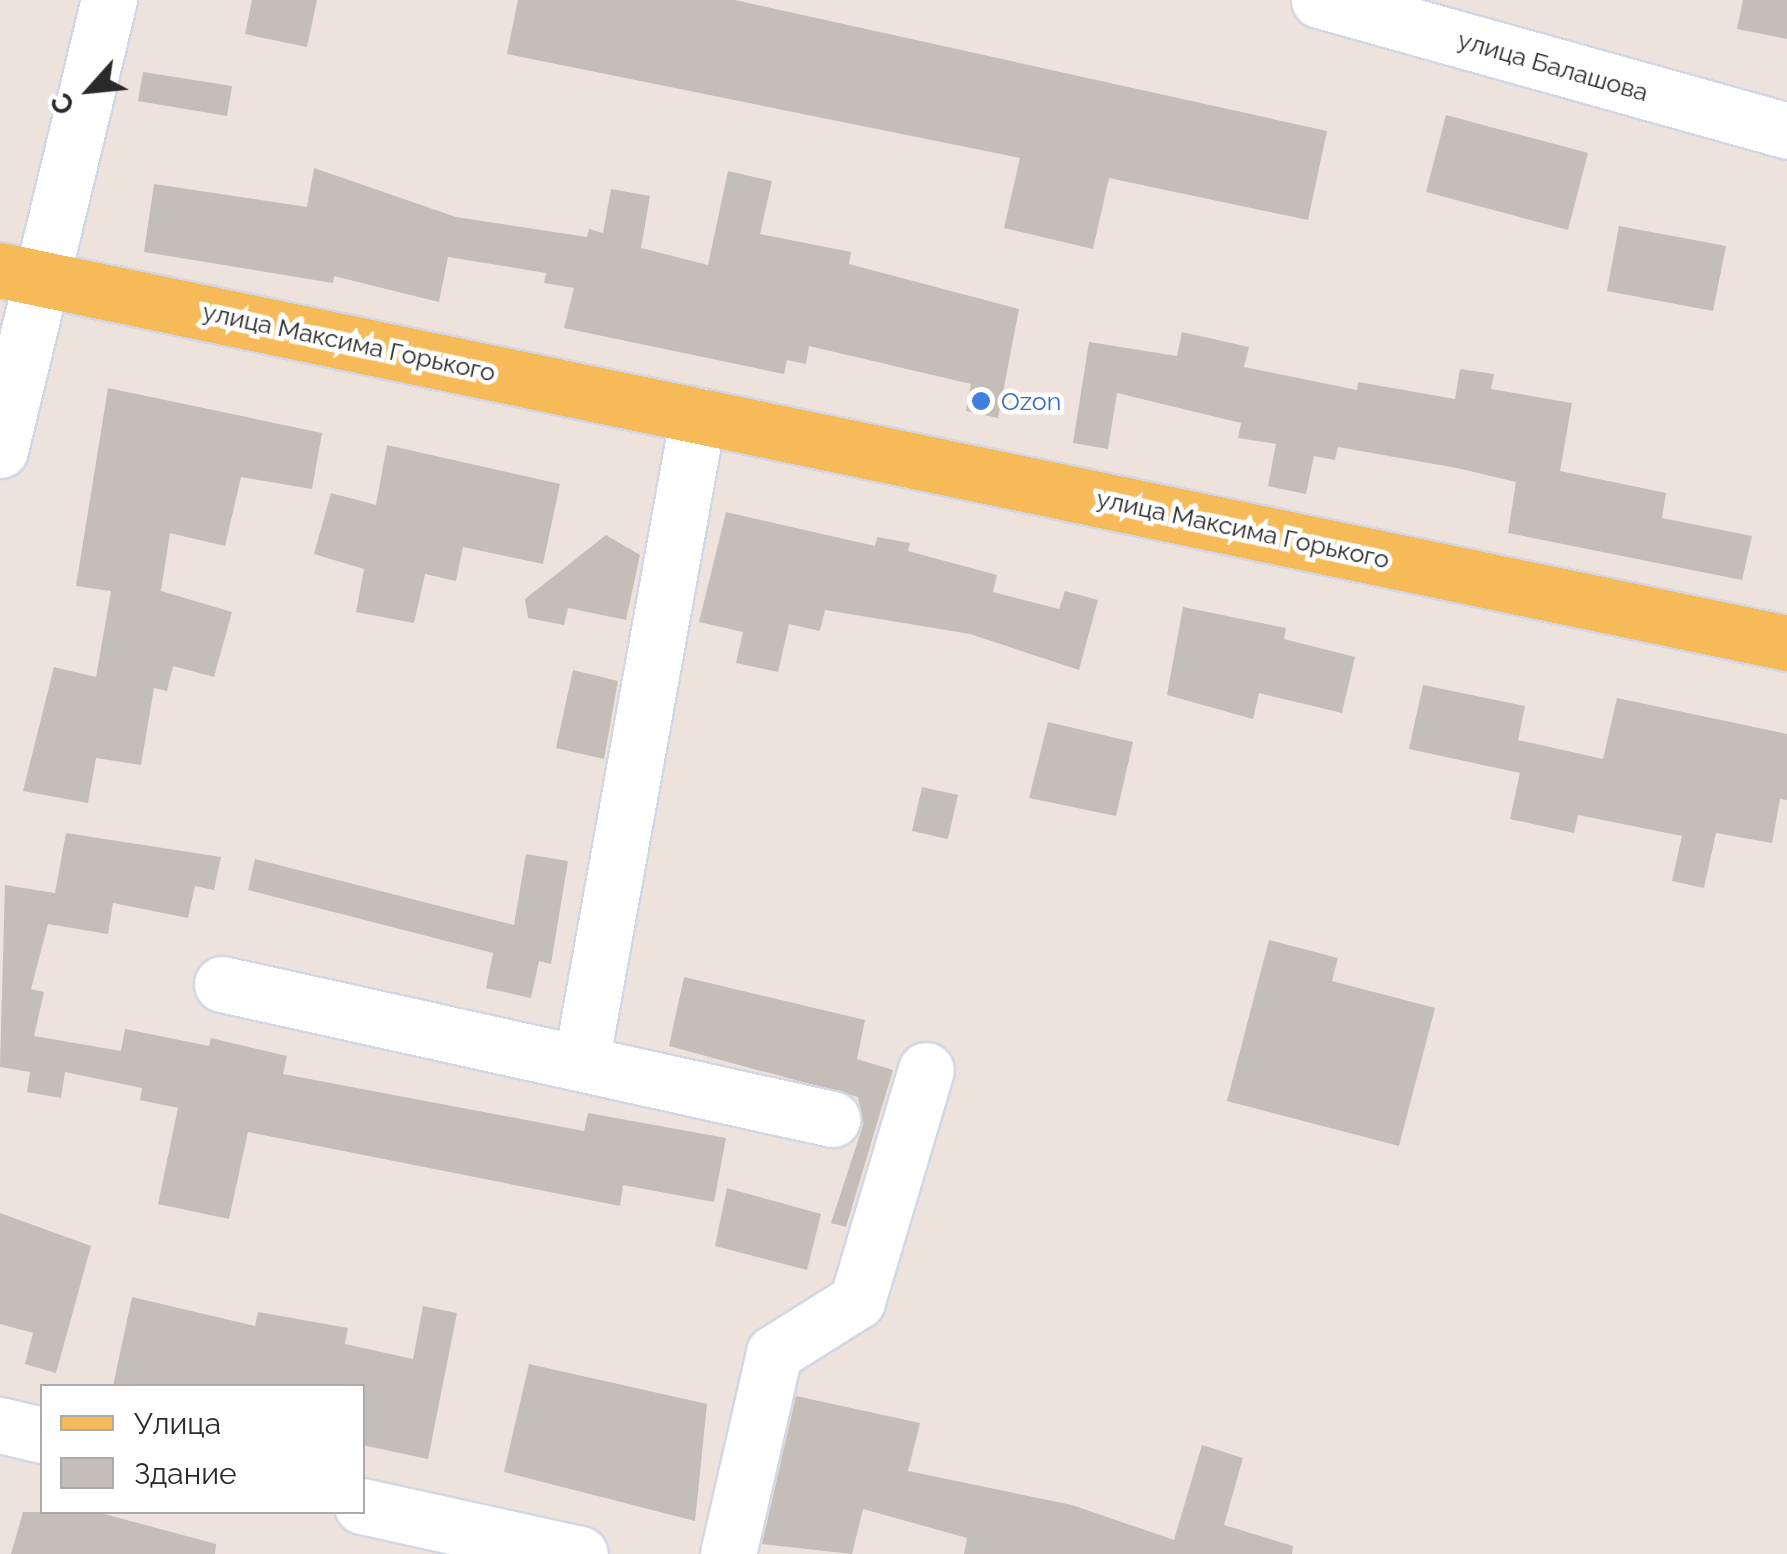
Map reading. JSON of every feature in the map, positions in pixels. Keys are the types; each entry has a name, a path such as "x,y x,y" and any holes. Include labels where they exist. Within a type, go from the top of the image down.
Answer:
{"main road":[{"name":"улица Максима Горького","path":"21,274 1787,643"}],"street":[{"path":"0,450 21,274 109,0"},
{"name":"улица Балашова","path":"1320,0 1787,132"},
{"path":"581,1064 698,415"},
{"path":"222,984 832,1119"},
{"path":"728,1554 774,1353 857,1301 926,1070"},
{"path":"0,1426 40,1435"},
{"path":"365,1507 580,1554"}],"building":[{"path":"252,0 317,0 307,47 245,34"},
{"path":"518,0 735,0 1327,131 1308,220 1109,178 1093,249 1004,228 1020,158 507,54"},
{"path":"1743,0 1787,0 1787,39 1737,29"},
{"path":"143,72 232,86 227,116 138,101"},
{"path":"1446,115 1588,153 1568,230 1426,192"},
{"path":"314,168 456,217 587,237 589,229 603,233 611,189 650,196 641,248 708,265 728,171 772,181 760,234 851,252 849,264 1019,309 998,418 966,411 971,384 809,346 806,364 787,360 784,374 564,328 574,288 544,283 546,273 448,257 439,302 334,276 333,283 144,252 154,184 307,207"},
{"path":"1619,226 1726,246 1713,311 1607,291"},
{"path":"1182,332 1249,347 1244,367 1357,390 1358,382 1455,399 1460,369 1494,374 1491,389 1572,403 1560,471 1666,493 1662,518 1752,536 1742,580 1508,533 1516,482 1457,468 1338,447 1335,460 1314,456 1306,494 1268,486 1276,444 1238,438 1241,423 1117,393 1108,449 1073,443 1089,342 1177,356"},
{"path":"108,388 322,433 312,489 241,477 225,546 170,533 161,591 232,612 214,677 173,666 167,691 154,688 141,765 96,758 88,803 23,791 54,667 96,677 111,591 76,586"},
{"path":"387,445 560,484 543,564 463,547 456,581 425,574 414,623 356,612 364,569 314,554 331,493 376,505"},
{"path":"726,512 875,546 877,537 910,543 908,551 997,575 993,592 1059,609 1065,591 1098,600 1079,670 970,634 825,610 820,631 789,624 778,672 736,663 743,632 699,622"},
{"path":"606,535 640,555 626,620 568,608 564,625 528,618 525,599"},
{"path":"1183,607 1286,628 1284,639 1355,657 1342,713 1259,693 1253,719 1167,695"},
{"path":"573,670 618,681 604,759 556,748"},
{"path":"1423,685 1525,706 1518,740 1603,759 1617,698 1787,734 1787,800 1780,799 1772,843 1716,833 1704,888 1672,881 1682,836 1578,815 1574,833 1510,819 1520,773 1409,749"},
{"path":"1048,722 1133,742 1116,816 1029,798"},
{"path":"922,787 958,795 948,839 912,831"},
{"path":"66,833 221,857 214,890 195,886 188,918 113,903 108,934 48,924 31,989 44,992 34,1036 121,1051 125,1029 209,1046 211,1038 287,1056 283,1074 584,1131 588,1113 726,1138 714,1202 623,1185 620,1206 248,1132 229,1219 158,1204 178,1108 140,1100 142,1088 65,1072 61,1098 27,1092 30,1072 0,1067 5,885 55,893"},
{"path":"526,854 568,861 551,964 539,961 531,998 486,988 493,953 248,890 255,859 514,925"},
{"path":"1269,940 1338,958 1332,981 1435,1008 1399,1146 1227,1101"},
{"path":"684,977 865,1020 857,1059 893,1070 846,1227 831,1223 863,1125 858,1097 669,1046"},
{"path":"727,1188 821,1214 807,1270 715,1246"},
{"path":"0,1213 91,1246 56,1373 25,1364 33,1333 0,1324"},
{"path":"132,1297 255,1326 258,1312 348,1328 345,1344 413,1359 423,1306 457,1313 428,1459 365,1446 365,1384 113,1384"},
{"path":"529,1364 707,1404 695,1521 504,1472"},
{"path":"796,1396 920,1423 908,1471 1072,1505 1174,1540 1202,1445 1243,1458 1224,1525 1293,1546 1292,1554 964,1554 967,1538 863,1509 852,1554 762,1544"},
{"path":"23,1512 104,1514 216,1544 215,1554 11,1554"}],"place":[{"name":"Ozon","path":"981,401"}]}
